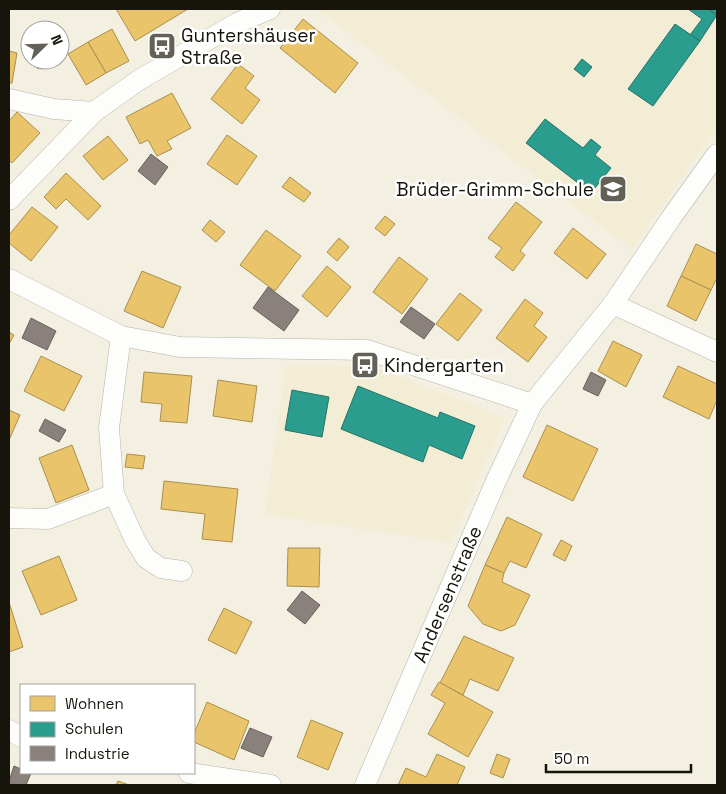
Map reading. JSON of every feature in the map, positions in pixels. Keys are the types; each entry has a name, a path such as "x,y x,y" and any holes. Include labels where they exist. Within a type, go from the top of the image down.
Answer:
{"street":[{"path":"9,200 94,112 139,80 212,37 237,23 270,9"},
{"path":"9,99 54,109 94,112"},
{"name":"Andersenstraße","path":"366,785 496,481 532,404 613,304 717,154"},
{"path":"9,279 121,336 180,347 367,350 532,404"},
{"path":"613,304 717,352"},
{"path":"121,336 109,428 114,494 135,540 146,558 161,568 182,571"},
{"path":"9,518 48,519 114,494"},
{"path":"9,730 20,736"},
{"path":"195,774 272,785"}],"shaded area":[{"name":"Brüder-Grimm-Schule","path":"317,9 717,9 717,127 632,250"},
{"path":"286,364 375,367 505,417 451,543 265,514"}],"building: Wohnen":[{"path":"116,9 188,9 135,41"},
{"path":"303,19 358,63 335,93 280,48"},
{"path":"112,29 129,61 106,73 88,42"},
{"path":"88,42 106,73 86,85 70,57 70,53"},
{"path":"9,51 17,53 12,83 9,83"},
{"path":"238,64 254,76 245,88 260,100 242,124 211,99"},
{"path":"172,93 191,128 167,141 172,149 157,156 148,140 140,144 126,117"},
{"path":"17,112 40,133 12,163 9,160 9,121"},
{"path":"227,135 257,156 237,185 207,164"},
{"path":"108,136 128,160 103,180 83,156"},
{"path":"66,173 101,206 88,220 66,199 56,209 44,197"},
{"path":"290,177 311,193 304,202 282,187"},
{"path":"516,202 542,222 520,251 525,255 513,271 495,257 502,248 488,238"},
{"path":"32,207 58,227 31,261 9,243 9,235"},
{"path":"385,216 395,224 385,236 375,228"},
{"path":"210,220 225,232 216,242 202,230"},
{"path":"573,228 606,254 587,279 554,253"},
{"path":"266,230 301,256 275,291 240,265"},
{"path":"339,238 349,247 337,261 327,252"},
{"path":"696,244 717,254 717,278 711,290 681,276"},
{"path":"399,257 428,279 402,314 373,292"},
{"path":"327,266 351,287 327,317 302,296"},
{"path":"142,271 181,287 163,328 124,311"},
{"path":"681,276 711,290 696,321 667,306"},
{"path":"460,293 482,310 458,341 436,324"},
{"path":"525,299 543,313 534,326 547,337 528,362 496,338"},
{"path":"9,332 14,335 9,344"},
{"path":"613,341 642,355 626,387 598,371"},
{"path":"41,356 82,376 64,411 24,391"},
{"path":"678,366 717,384 717,400 709,419 663,397"},
{"path":"144,372 192,376 187,423 160,421 162,404 141,402"},
{"path":"218,380 257,386 252,422 213,416"},
{"path":"9,410 20,415 9,440"},
{"path":"547,425 598,449 573,501 523,477"},
{"path":"72,445 89,490 56,503 39,458"},
{"path":"127,454 145,456 143,469 125,467"},
{"path":"164,481 238,489 232,542 202,539 205,514 161,509"},
{"path":"507,517 542,534 526,568 510,561 504,573 485,565"},
{"path":"561,540 572,546 565,561 553,555"},
{"path":"288,548 320,548 319,587 287,586"},
{"path":"59,556 77,600 41,615 22,571"},
{"path":"485,565 504,573 502,582 530,595 515,625 501,631 483,624 468,606"},
{"path":"9,602 23,647 9,652"},
{"path":"224,608 252,622 236,654 208,640"},
{"path":"464,636 514,658 498,691 470,679 463,695 440,683"},
{"path":"439,682 493,712 468,757 428,734 445,703 431,695"},
{"path":"207,702 249,721 234,760 195,742 195,732"},
{"path":"311,720 343,733 328,770 297,757"},
{"path":"437,754 465,767 457,785 398,785 406,768 426,777"},
{"path":"497,754 510,759 503,778 490,773"},
{"path":"118,781 129,785 116,785"}],"building: Schulen":[{"path":"688,9 708,9 717,15 700,41 690,35 702,19"},
{"path":"708,9 717,9 717,15"},
{"path":"675,24 700,41 653,106 628,89"},
{"path":"582,59 592,67 584,77 574,69"},
{"path":"545,119 583,148 591,139 601,147 595,155 611,168 591,193 526,143"},
{"path":"358,386 438,418 440,412 475,426 462,459 429,445 423,462 341,429"},
{"path":"292,390 329,397 322,437 285,430"}],"building: Industrie":[{"path":"151,154 168,167 155,185 138,171"},
{"path":"268,287 299,310 284,331 253,308"},
{"path":"411,307 435,324 424,339 400,322"},
{"path":"31,318 56,331 47,350 22,338"},
{"path":"591,372 606,380 598,396 583,389"},
{"path":"45,419 66,430 59,442 39,431"},
{"path":"302,591 320,605 305,624 287,610"},
{"path":"250,728 272,737 263,757 241,748"},
{"path":"14,766 20,769 20,774 31,774 26,785 9,785"}],"place":[{"name":"Guntershäuser Straße","path":"162,46"},
{"name":"Brüder-Grimm-Schule","path":"613,189"},
{"name":"Kindergarten","path":"365,365"}]}
